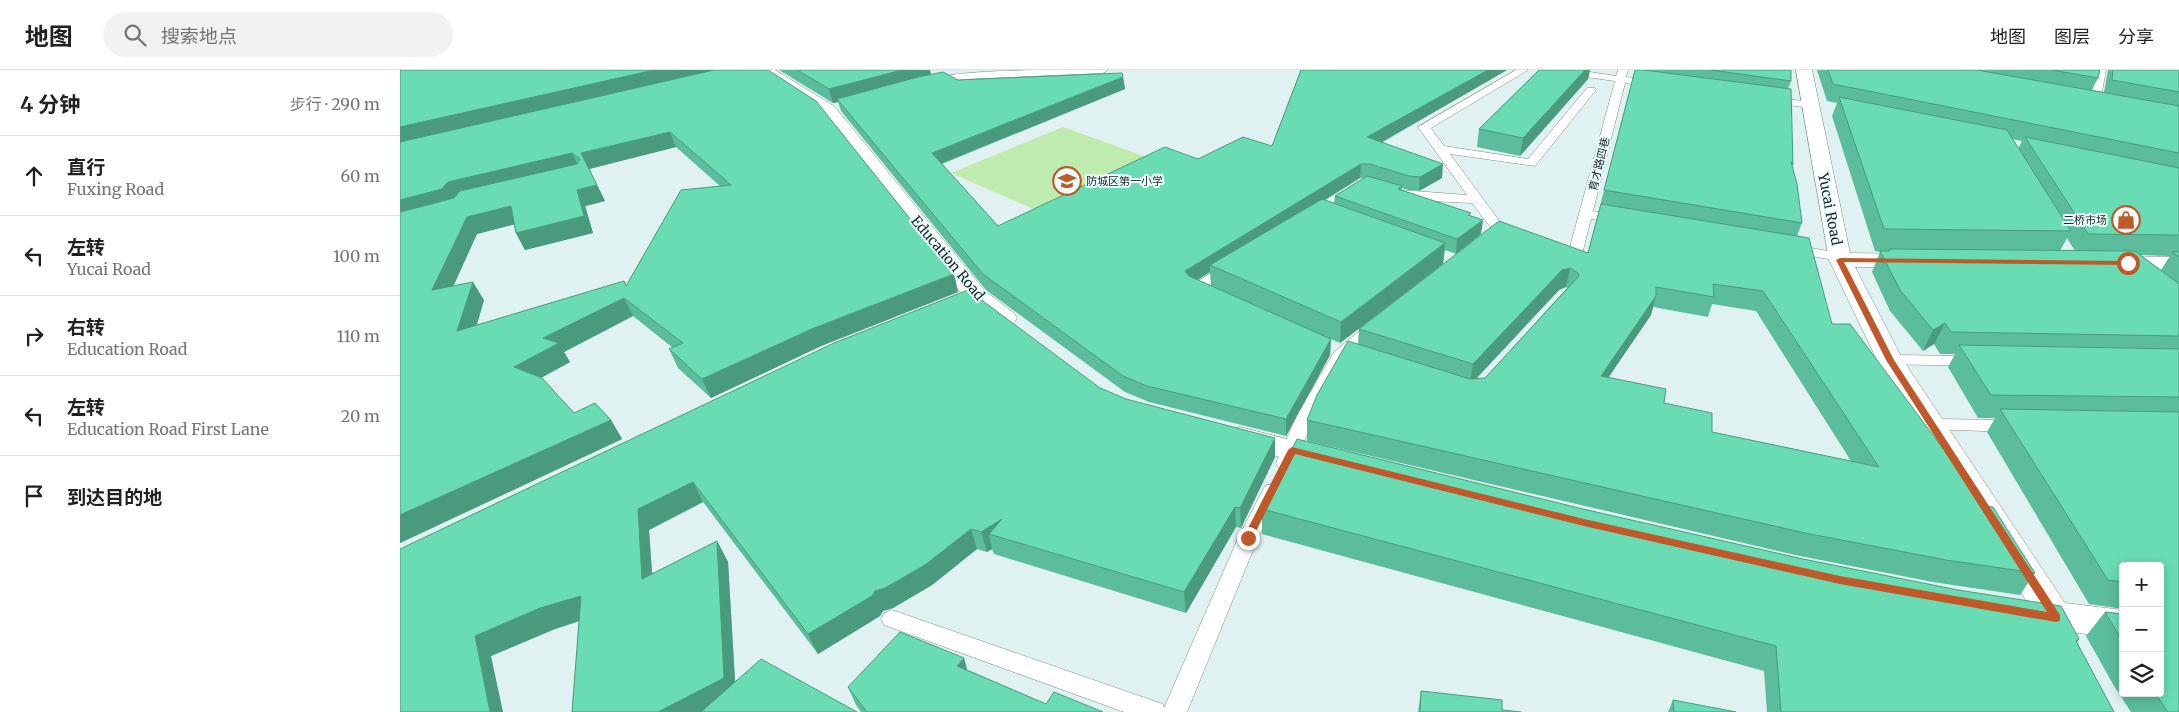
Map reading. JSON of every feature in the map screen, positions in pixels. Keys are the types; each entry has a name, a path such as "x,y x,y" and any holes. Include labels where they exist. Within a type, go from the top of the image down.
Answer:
{"street":[{"name":"Education Road","path":"764,70 832,108 976,296 1030,336"},
{"name":"Yucai Road","path":"1804,70 1820,107 1840,258 1890,360 2056,618 2080,661"},
{"path":"2076,99 2114,106"},
{"path":"1840,258 1937,261"},
{"path":"2092,263 2179,264"},
{"path":"2128,263 2157,284"},
{"path":"949,307 976,296"},
{"path":"1215,431 1349,464"},
{"path":"2007,609 2056,618 2119,624"}],"lane":[{"path":"920,84 968,76 1103,70"},
{"path":"1472,252 1500,230 1424,127 1523,70"},
{"path":"1556,70 1622,75 1668,86"},
{"path":"2095,102 2101,70"},
{"name":"育才路四巷","path":"1574,258 1622,75"},
{"path":"1440,149 1530,163 1591,90"},
{"path":"1754,98 1820,107"},
{"path":"1382,188 1407,196 1476,199"},
{"path":"1586,214 1635,222"},
{"path":"1771,245 1840,258"},
{"path":"1224,299 1196,287 1246,256"},
{"path":"1175,712 1248,538 1292,450 1306,415 1337,350 1388,316"},
{"path":"1337,350 1360,358"},
{"path":"1890,360 1990,361"},
{"path":"1932,425 2031,426"},
{"path":"892,619 1154,712"}],"green space":[{"path":"1063,127 1149,158 1038,211 951,173"}],"building":[{"path":"400,70 654,70 400,127"},
{"path":"714,70 768,70 816,101 954,274 814,328 702,379 669,349 683,343 624,298 543,338 559,343 514,367 542,378 574,413 595,403 611,420 400,515 400,212 454,198 460,191 577,164 580,159 572,153 448,182 442,189 400,200 400,142","holes":["670,132 731,185 681,190 626,286 624,281 457,331 473,282 432,290 467,217 511,206 516,233 584,216 577,190 597,185 581,153"]},
{"path":"797,70 902,70 829,89"},
{"path":"1301,70 1488,70 1367,137 1443,164 1420,177 1409,176 1370,164 1361,164 1185,271 1189,276 1331,339 1286,419 1147,386 1123,376 983,274 837,99 943,72 958,80 1122,73 1123,77 932,153 998,226 1165,147 1198,159 1243,137 1272,146"},
{"path":"1539,70 1585,70 1523,138 1479,129"},
{"path":"1635,70 1791,89 1793,165 1791,162 1797,184 1802,223 1604,190"},
{"path":"1711,70 1791,70 1791,81"},
{"path":"1828,70 1977,70 2179,106 2179,153 1833,84"},
{"path":"2052,70 2100,70 2098,78"},
{"path":"2113,70 2179,70 2179,92 2112,80"},
{"path":"1839,97 2007,130 2071,231 1884,229"},
{"name":"二桥市场","path":"2025,137 2179,168 2179,235 2088,234"},
{"path":"1367,176 1402,186 1398,189 1471,213 1468,215 1483,220 1457,239 1335,196"},
{"path":"1322,199 1445,243 1341,322 1210,265"},
{"path":"1601,204 1809,238 1832,324 1850,324 1986,506 1993,507 2035,573 1946,560 1805,533 1307,420 1317,395 1348,341 1470,379 1485,378 1579,276 1578,273 1570,268 1562,270 1473,364 1359,329 1499,221 1588,253","holes":["1713,284 1763,291 1879,467 1712,432 1712,413 1664,403 1666,389 1601,376 1656,296 1656,287 1714,297"]},
{"path":"1889,249 2135,251 2179,284 2179,336 1951,332 1945,323 1933,330 1900,290 1880,251 1890,251"},
{"path":"2172,252 2179,252 2179,257"},
{"path":"968,290 1100,388 1126,399 1275,438 1240,508 1235,507 1184,592 989,534 1002,519 981,532 971,529 925,565 885,588 875,591 872,596 808,634 693,482 638,509 642,579 717,541 724,678 658,712 572,712 581,596 540,608 475,636 490,712 400,712 400,549 834,343"},
{"path":"1959,345 2179,349 2179,397 1991,395"},
{"path":"2000,409 2179,412 2179,712 2168,712 2158,697 2164,697 2164,562 2119,562 2119,581 2108,580"},
{"path":"1297,439 1583,509 1803,559 1958,590 2061,606 2079,639 2076,641 2114,712 1781,712 1776,646 1262,509"},
{"path":"2105,612 2119,614 2119,635"},
{"path":"900,632 964,658 957,666 1046,704 1054,692 1103,712 867,712 848,687"},
{"path":"761,659 857,712 701,712"},
{"path":"1421,691 1502,700 1502,710 1521,712 1420,712"},
{"path":"1673,700 1736,712 1674,712"}],"place":[{"name":"防城区第一小学","path":"1067,181"},
{"name":"二桥市场","path":"2126,220"}],"route":[{"path":"1248,538 1292,450 1584,522 1840,580 2056,618 1890,360 1840,260 2128,263"}]}
